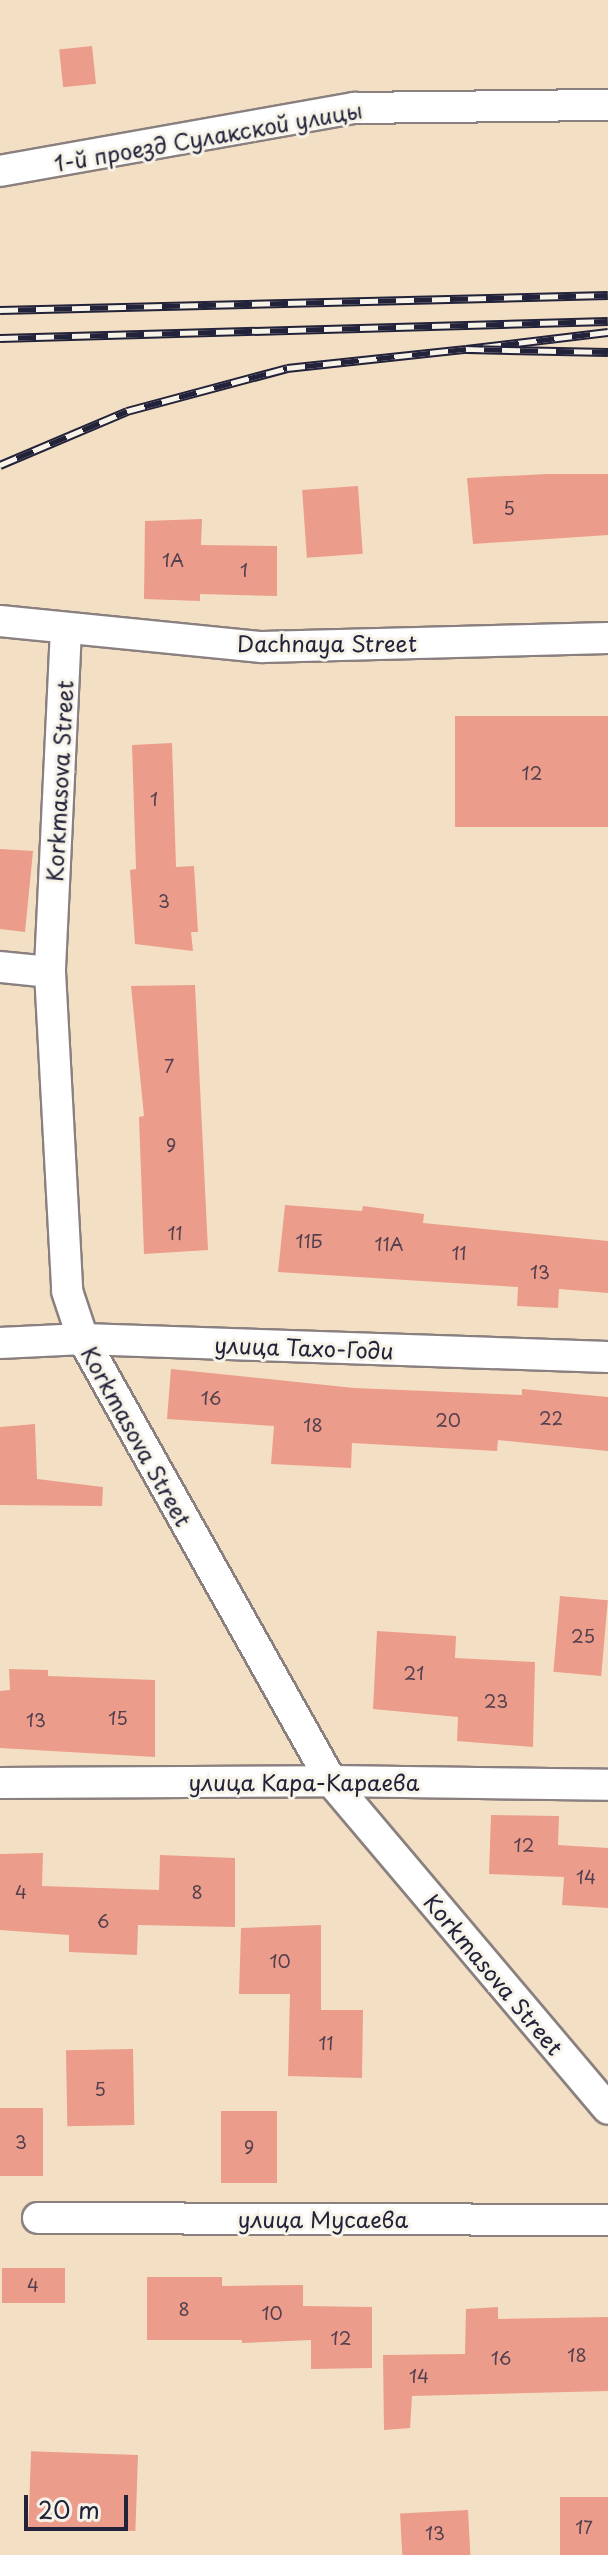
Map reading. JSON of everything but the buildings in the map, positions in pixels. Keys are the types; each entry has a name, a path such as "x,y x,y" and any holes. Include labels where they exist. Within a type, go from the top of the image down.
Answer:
{"street":[{"name":"1-й проезд Сулакской улицы","path":"0,171 354,108 608,105"},
{"name":"Dachnaya Street","path":"0,621 262,647 608,638"},
{"name":"Korkmasova Street","path":"66,629 50,972 67,1291 83,1339 331,1781 608,2109"},
{"path":"0,967 50,972"},
{"name":"улица Тахо-Годи","path":"0,1343 83,1339 608,1357"},
{"name":"улица Кара-Караева","path":"0,1783 331,1781 608,1785"},
{"name":"улица Мусаева","path":"38,2218 608,2220"}],"railway":[{"path":"0,310 608,295"},
{"path":"0,338 608,321"},
{"path":"608,332 466,349 608,352"},
{"path":"0,465 127,411 287,368 466,349"}]}
